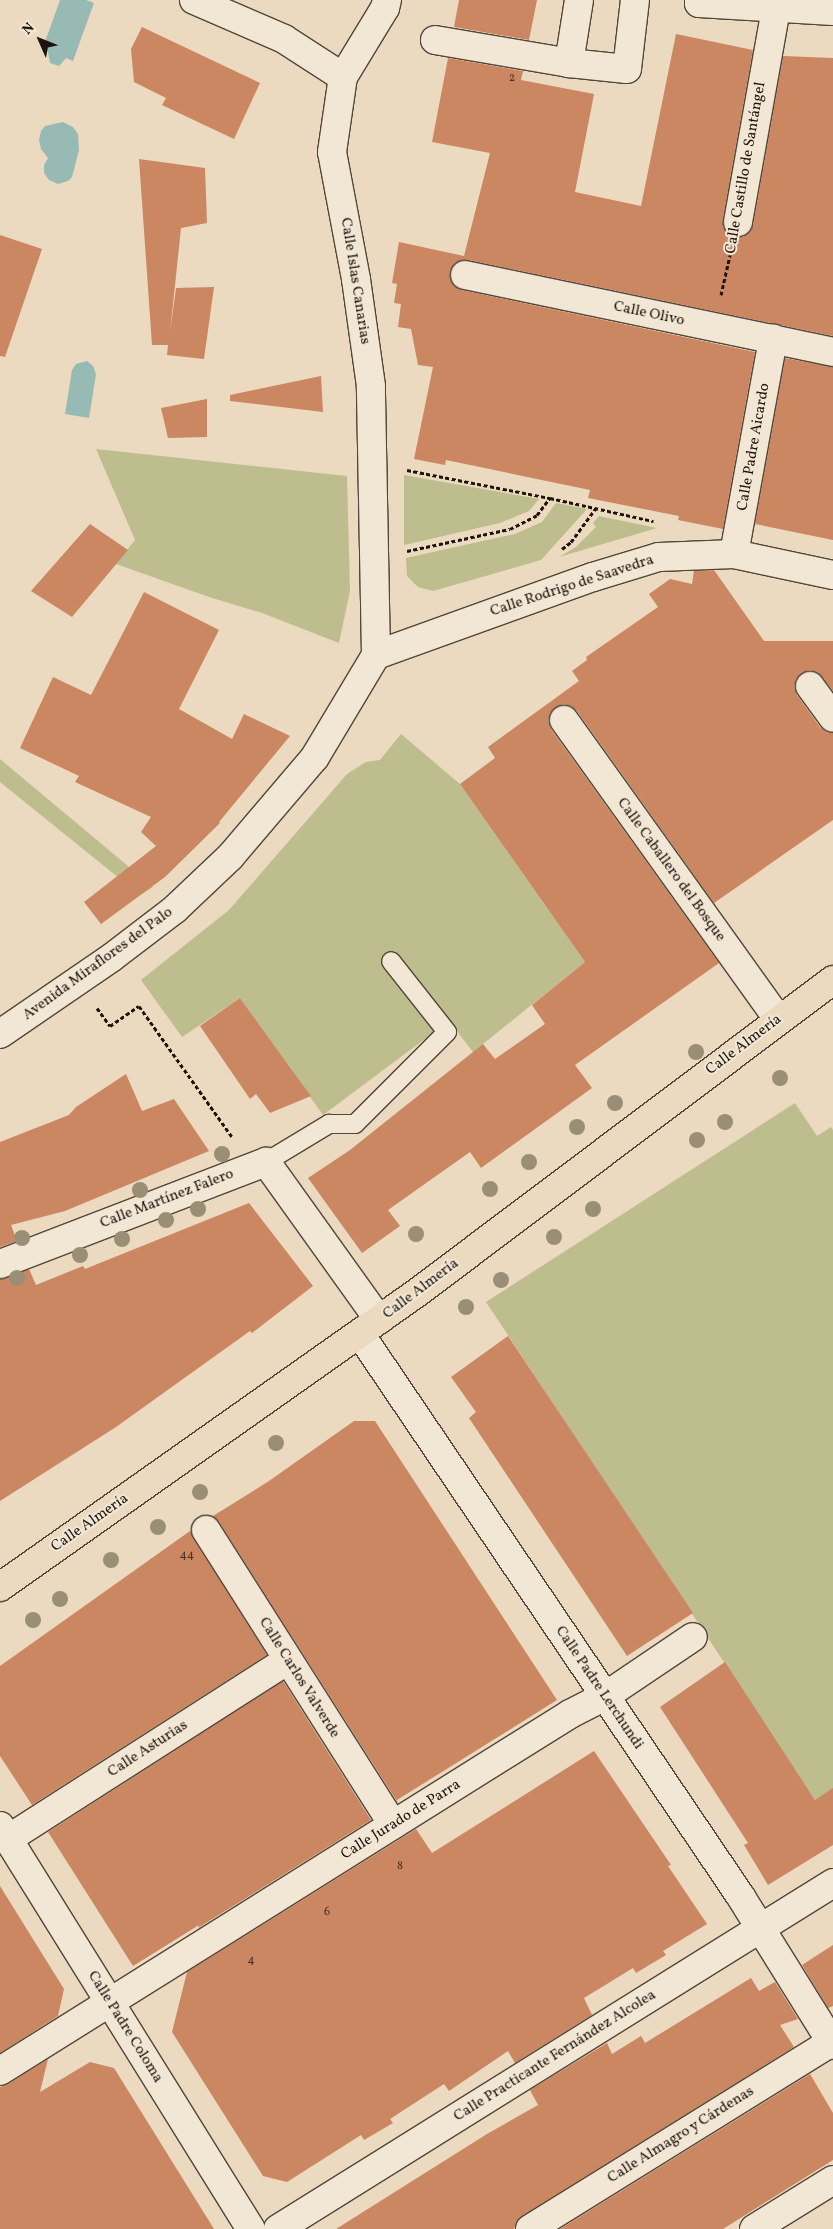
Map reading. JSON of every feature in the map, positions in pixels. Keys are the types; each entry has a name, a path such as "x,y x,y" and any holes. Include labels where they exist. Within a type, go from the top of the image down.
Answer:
{"main road":[{"name":"Calle Almería","path":"0,1587 370,1327 778,1019 833,980"}],"street":[{"path":"194,0 284,39 344,77 385,8 387,0"},
{"path":"569,62 579,0"},
{"path":"435,40 569,62 627,69 635,0"},
{"path":"699,1 776,9 833,11"},
{"name":"Calle Castillo de Santángel","path":"738,222 776,9"},
{"name":"Calle Islas Canarias","path":"344,77 332,152 356,278 371,386 376,654"},
{"name":"Calle Olivo","path":"465,275 833,352"},
{"name":"Calle Padre Aicardo","path":"734,554 773,339"},
{"name":"Calle Rodrigo de Saavedra","path":"376,654 593,577 659,557 734,554 833,575"},
{"name":"Avenida Miraflores del Palo","path":"0,1034 111,958 175,909 230,857 315,757 376,654"},
{"path":"810,686 833,718"},
{"name":"Calle Caballero del Bosque","path":"564,720 778,1019"},
{"name":"Calle Padre Lerchundi","path":"266,1162 604,1697 759,1927 832,2043"},
{"name":"Calle Martínez Falero","path":"0,1264 266,1162"},
{"name":"Calle Carlos Valverde","path":"206,1530 393,1825"},
{"name":"Calle Jurado de Parra","path":"0,2071 570,1714 604,1697 693,1637"},
{"name":"Calle Asturias","path":"4,1832 288,1660"},
{"name":"Calle Padre Coloma","path":"4,1832 251,2229"},
{"name":"Calle Practicante Fernández Alcolea","path":"278,2229 759,1927 833,1883"},
{"name":"Calle Almagro y Cárdenas","path":"530,2229 832,2043"},
{"path":"754,2229 833,2180"}],"lane":[{"name":"Calle Martínez Falero","path":"266,1162 329,1124 355,1124 447,1032 391,961"}],"path":[{"name":"Calle Castillo de Santángel","path":"713,327 738,222"},
{"path":"399,468 658,522"},
{"path":"399,553 510,529 537,516 550,498"},
{"path":"557,554 571,542 596,508"},
{"path":"94,1003 110,1026 139,1006 237,1145"}],"shaded area":[{"path":"96,449 347,476 350,591 339,643 262,613 209,597 116,564 135,540"},
{"path":"404,475 539,499 529,511 500,523 404,545"},
{"path":"556,503 587,509 541,560 433,591 418,587 407,576 406,558 515,534 542,522"},
{"path":"599,516 657,528 559,557 576,547 596,527 593,523"},
{"path":"401,734 460,784 585,962 473,1052 449,1021 323,1115 240,998 182,1037 141,980 229,910 347,774 366,762 380,760"},
{"path":"0,759 153,887 140,895 0,782"},
{"path":"795,1103 817,1136 831,1127 833,1130 833,1811 823,1795 815,1800 486,1302"}],"water":[{"path":"60,0 86,0 94,3 73,61 66,58 59,66 50,63 48,52 42,50"},
{"path":"63,122 73,127 78,134 79,150 72,177 68,181 58,184 49,180 44,173 44,165 48,158 41,149 39,140 41,131 45,126"},
{"path":"87,361 93,366 96,374 89,418 65,414 72,370 76,364"}],"building":[{"path":"459,0 537,0 529,40 454,27"},
{"path":"142,27 260,83 234,139 162,105 166,98 134,82 131,49"},
{"path":"676,34 753,50 723,219 723,227 728,234 736,237 743,237 750,232 753,225 783,56 833,58 833,336 468,260 461,260 454,264 450,271 450,279 454,286 462,290 755,352 723,529 678,520 679,516 588,498 590,490 446,460 445,465 414,459 433,367 418,365 411,329 398,327 401,304 394,303 397,284 392,283 399,242 464,256 490,153 432,142 448,58 523,71 521,80 594,94 575,192 641,206"},
{"path":"139,159 205,168 207,223 181,228 170,333 176,288 214,287 204,359 167,355 168,345 152,345"},
{"path":"0,235 42,249 5,357 0,356"},
{"path":"785,358 833,367 833,540 755,524"},
{"path":"321,376 323,412 230,401 230,395"},
{"path":"207,399 207,437 168,438 161,408"},
{"path":"90,524 128,550 72,617 31,591"},
{"path":"714,570 764,641 833,641 833,691 817,672 809,670 796,679 794,687 797,695 820,727 826,732 833,733 833,820 714,903 577,711 571,706 563,704 555,708 550,713 548,721 551,729 719,963 575,1065 592,1088 481,1168 470,1152 388,1210 400,1226 362,1253 308,1178 350,1150 483,1044 495,1059 545,1024 532,1005 585,962 460,784 495,758 488,747 579,681 572,671 587,660 586,657 658,607 649,594 670,579 692,584 694,571"},
{"path":"144,592 219,630 179,709 232,739 244,714 290,736 220,823 165,877 101,924 84,902 156,846 141,832 151,817 75,782 79,776 20,748 53,677 91,695"},
{"path":"240,998 311,1096 270,1113 256,1094 250,1099 200,1026"},
{"path":"126,1074 142,1111 174,1099 209,1151 65,1211 11,1225 17,1241 0,1247 0,1142 69,1115 76,1107"},
{"path":"249,1203 313,1286 252,1333 250,1331 116,1427 0,1501 0,1279 29,1269 36,1285 83,1266 85,1269"},
{"path":"508,1336 693,1613 627,1656 469,1418 476,1412 451,1377"},
{"path":"354,1421 375,1421 557,1700 397,1800 398,1803 219,1522 213,1516 269,1481"},
{"path":"190,1531 267,1655 32,1805 0,1756 0,1666"},
{"path":"725,1662 815,1800 833,1788 833,1845 768,1885 744,1845 748,1843 660,1707"},
{"path":"283,1681 371,1820 198,1928 199,1925 133,1966 48,1832"},
{"path":"594,1751 671,1865 668,1866 707,1924 663,1951 666,1955 636,1973 633,1968 584,1998 592,2015 515,2063 508,2051 449,2091 444,2084 390,2119 393,2123 364,2140 361,2135 287,2182 263,2176 172,2032 187,1972 416,1829 432,1853"},
{"path":"0,1886 64,1989 58,2016 0,2053"},
{"path":"833,1945 833,2006 828,2008 802,1965"},
{"path":"751,1978 759,1991 775,1982 798,2019 780,2025 794,2047 522,2216 517,2221 514,2229 336,2229 487,2134 538,2105 530,2090 607,2043 612,2054 641,2036 645,2043"},
{"path":"48,2059 40,2092 90,2062 114,2068 214,2229 0,2229 0,2087"},
{"path":"810,2074 833,2113 833,2160 723,2229 560,2229"}]}
